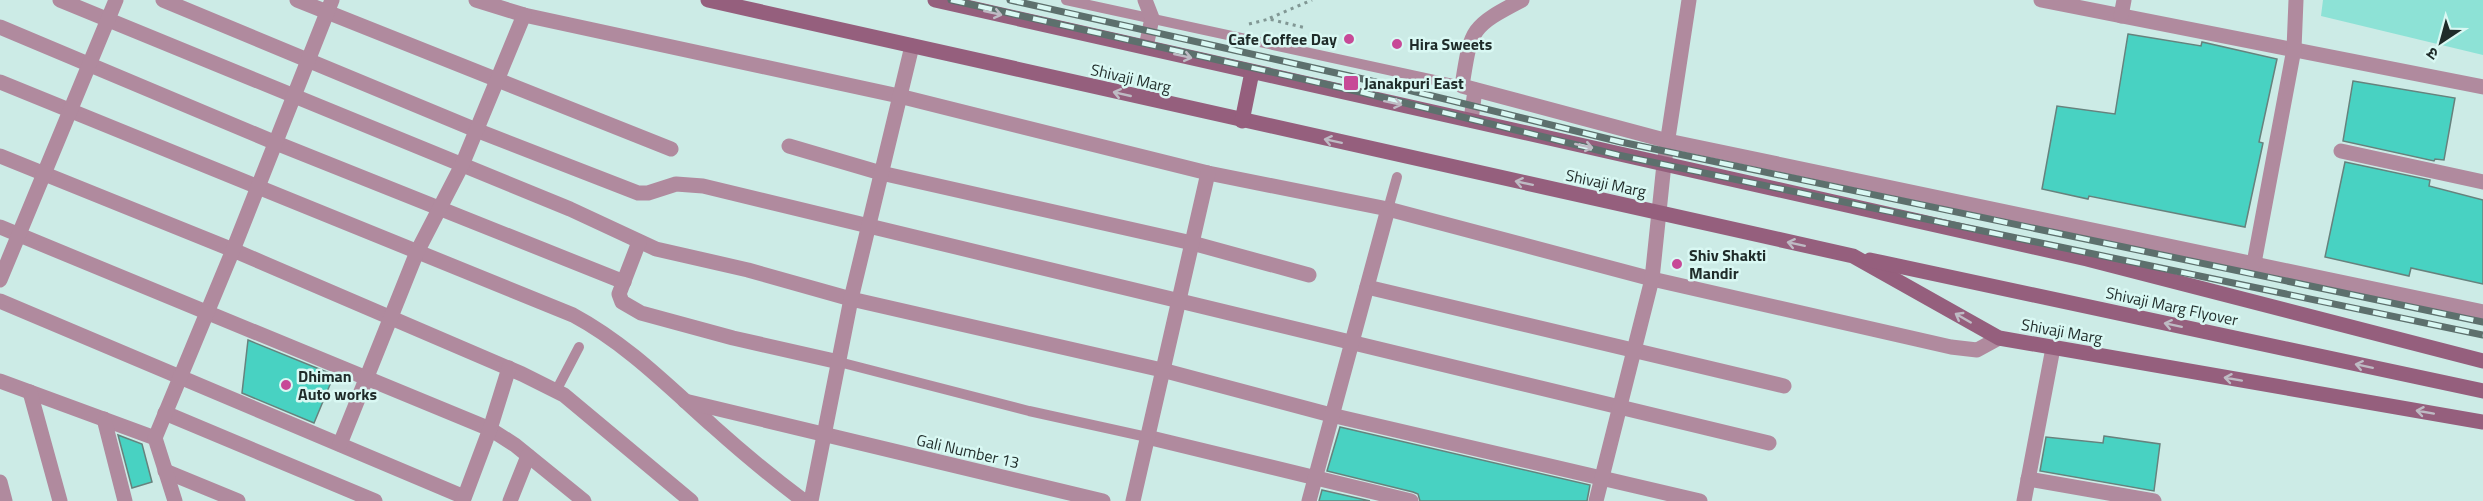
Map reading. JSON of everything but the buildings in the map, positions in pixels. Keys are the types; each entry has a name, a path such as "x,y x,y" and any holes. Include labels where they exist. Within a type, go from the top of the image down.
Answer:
{"main road":[{"name":"Shivaji Marg","path":"708,0 1853,256 1999,338 2483,422"},
{"name":"Shivaji Marg","path":"936,0 2087,259 2483,361"},
{"path":"1242,121 1251,72"},
{"name":"Shivaji Marg Flyover","path":"1853,256 2483,391"}],"street":[{"path":"60,0 570,209 656,249 748,270 851,299 1162,370 1331,415 1700,501"},
{"path":"0,280 117,0"},
{"path":"163,0 476,130 638,193 648,193 676,184 703,186 1769,443"},
{"path":"297,0 330,6 496,81 671,149"},
{"path":"476,0 899,96 1208,173 1388,209 1652,279 1951,346 1977,350 1999,338"},
{"path":"1145,0 1152,18 1146,47"},
{"path":"1471,120 1469,41 1493,6 1522,0"},
{"path":"1596,501 1652,279 1664,164 1689,0"},
{"path":"2041,0 2483,87"},
{"path":"2121,16 2124,0"},
{"path":"2254,263 2294,50 2296,0"},
{"path":"175,501 155,438 258,189 330,6"},
{"path":"340,444 417,252 462,165 496,81 516,8"},
{"path":"0,27 276,143 439,206 624,282"},
{"path":"811,501 851,299 912,46"},
{"path":"0,82 258,189 573,315 596,328 627,351 804,501"},
{"path":"1469,88 1668,141 2483,312"},
{"path":"789,146 881,174 1192,243 1309,275"},
{"path":"2341,151 2483,182"},
{"path":"0,156 233,250 509,368 564,395 691,501"},
{"path":"1133,501 1208,173"},
{"path":"1308,501 1388,209"},
{"path":"0,227 490,429 528,456 581,500"},
{"path":"639,242 619,294 622,302 641,313 732,338 839,362"},
{"path":"1367,287 1784,386"},
{"path":"0,301 340,444 463,499 490,429 509,368"},
{"path":"2024,501 2053,348"},
{"path":"0,381 155,438"},
{"path":"30,392 60,501"},
{"name":"Gali Number 13","path":"684,400 1102,501"},
{"path":"165,413 375,501"},
{"path":"104,419 125,501"},
{"path":"1147,437 1411,501"},
{"path":"510,501 528,456"},
{"path":"165,471 238,501"},
{"path":"2028,479 2154,501"},
{"path":"0,482 5,501"}],"lane":[{"path":"1066,0 1122,5 1152,18 1469,88"},
{"path":"1388,209 1397,177"},
{"path":"556,392 579,347"},
{"path":"839,362 1029,411 1147,437"}],"path":[{"path":"1269,19 1312,0"}],"green space":[{"path":"2323,0 2483,0 2483,55 2321,16"}],"railway":[{"path":"951,0 1360,92 1618,155 2483,335"},
{"path":"1010,0 1363,79 1621,142 2483,322"}],"place":[{"name":"Cafe Coffee Day","path":"1349,39"},
{"name":"Hira Sweets","path":"1397,44"},
{"name":"Janakpuri East","path":"1351,83"},
{"name":"Shiv Shakti Mandir","path":"1677,264"},
{"name":"Dhiman Auto works","path":"286,385"}]}
